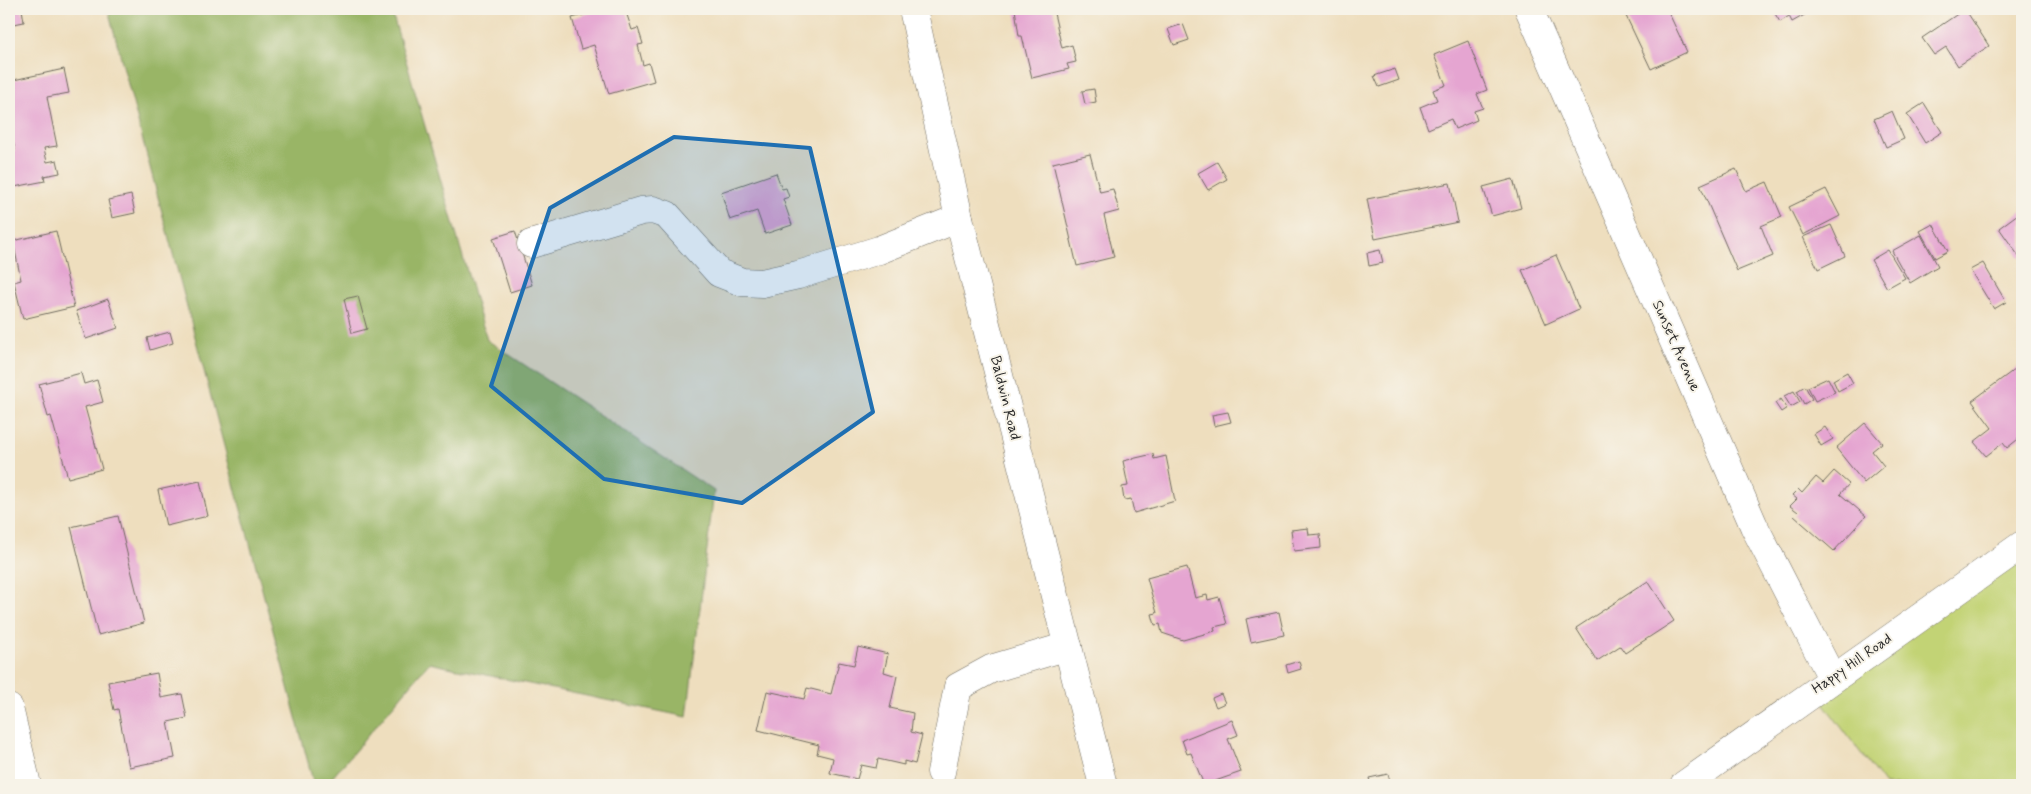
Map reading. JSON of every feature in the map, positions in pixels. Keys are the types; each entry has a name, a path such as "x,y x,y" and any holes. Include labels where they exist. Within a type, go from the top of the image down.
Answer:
{"street":[{"name":"Baldwin Road","path":"913,9 959,218 1104,785"},
{"name":"Sunset Avenue","path":"1529,9 1754,526 1832,678"},
{"path":"531,244 641,211 653,210 668,215 719,274 742,282 762,283 798,275 879,250 959,218"},
{"name":"Happy Hill Road","path":"1684,785 1832,678 2022,546"},
{"path":"941,772 958,687 991,669 1068,646"},
{"path":"9,708 27,785"}],"highlighted area":[{"path":"674,137 810,148 873,412 742,503 604,479 491,386 550,208"}],"green space":[{"path":"108,9 391,9 487,340 714,491 687,717 429,663 326,785 314,785"},
{"path":"2022,545 2022,785 1885,785 1814,691"}],"building":[{"path":"9,9 22,9 24,22 9,25"},
{"path":"604,9 625,9 632,30 638,28 643,44 638,45 643,65 649,63 654,81 609,94 594,45 581,49 572,18"},
{"path":"1015,9 1053,9 1062,48 1072,45 1076,62 1067,64 1069,69 1032,78 1022,36 1019,36"},
{"path":"1642,9 1667,9 1687,52 1651,69 1626,16"},
{"path":"1779,9 1805,9 1808,13 1792,22 1789,16 1780,22 1774,12"},
{"path":"1965,9 1989,46 1958,66 1946,47 1934,55 1922,38"},
{"path":"1183,24 1189,40 1174,45 1168,29"},
{"path":"1468,41 1487,90 1477,94 1483,108 1474,111 1477,120 1455,129 1451,119 1428,129 1420,107 1437,100 1433,90 1446,85 1434,55"},
{"path":"64,69 69,93 47,97 57,146 44,148 47,162 57,160 60,173 44,176 45,181 9,188 9,152 15,150 9,122 9,81"},
{"path":"1395,69 1399,80 1379,87 1374,76"},
{"path":"1094,89 1096,102 1085,104 1082,91"},
{"path":"1924,103 1942,132 1925,143 1907,114"},
{"path":"1892,111 1904,139 1886,147 1874,119"},
{"path":"1090,154 1100,192 1113,189 1119,211 1104,215 1114,257 1077,266 1053,163"},
{"path":"1217,162 1227,179 1208,190 1198,173"},
{"path":"1736,169 1746,191 1767,182 1782,217 1761,226 1773,256 1737,271 1700,185"},
{"path":"776,173 782,189 786,188 789,197 783,199 792,225 765,234 757,211 730,220 721,192"},
{"path":"1513,179 1521,208 1492,216 1483,187"},
{"path":"1450,183 1458,222 1375,239 1367,199"},
{"path":"1826,189 1840,216 1803,235 1789,207"},
{"path":"131,195 135,213 112,218 108,200"},
{"path":"2022,211 2022,257 2020,258 1999,228"},
{"path":"1933,224 1948,251 1935,258 1920,231"},
{"path":"1831,225 1845,256 1818,269 1803,237"},
{"path":"56,231 74,307 23,319 14,282 21,280 13,241"},
{"path":"515,231 532,285 510,292 493,238"},
{"path":"1921,235 1938,266 1910,283 1892,251"},
{"path":"1380,250 1383,263 1369,266 1367,253"},
{"path":"1888,250 1905,278 1887,288 1871,260"},
{"path":"1556,255 1579,309 1546,324 1522,270"},
{"path":"1983,263 2006,302 1994,309 1970,270"},
{"path":"358,296 367,329 352,333 344,299"},
{"path":"108,299 118,328 86,339 76,311"},
{"path":"170,332 173,343 150,350 147,338"},
{"path":"2022,364 2022,436 2007,448 2003,443 1986,456 1974,442 1992,428 1972,401"},
{"path":"1847,372 1853,383 1838,391 1833,380"},
{"path":"81,373 84,384 97,380 103,402 85,407 102,469 68,478 51,416 48,417 39,384"},
{"path":"1828,378 1835,392 1815,401 1808,387"},
{"path":"1805,386 1812,399 1804,404 1797,391"},
{"path":"1794,391 1800,402 1791,407 1784,396"},
{"path":"1781,399 1787,408 1781,412 1775,403"},
{"path":"1228,412 1231,422 1214,426 1212,415"},
{"path":"1865,423 1882,443 1872,451 1884,466 1864,483 1836,448"},
{"path":"1825,427 1833,439 1821,446 1814,434"},
{"path":"1153,454 1154,459 1166,456 1175,501 1134,513 1131,499 1124,500 1122,487 1128,486 1123,461"},
{"path":"1834,471 1849,484 1840,494 1866,516 1834,551 1794,516 1798,512 1790,506 1797,499 1792,495 1798,489 1802,493 1816,477 1823,483"},
{"path":"200,481 208,516 166,526 158,490"},
{"path":"118,516 144,623 98,635 71,527"},
{"path":"1308,528 1309,535 1320,534 1321,548 1294,551 1291,530"},
{"path":"1187,567 1195,598 1207,595 1208,600 1219,597 1227,624 1214,627 1215,631 1183,640 1162,633 1160,624 1155,625 1152,614 1157,613 1147,578"},
{"path":"1648,581 1674,621 1625,653 1620,646 1597,661 1576,628"},
{"path":"1279,612 1284,635 1251,642 1246,619"},
{"path":"858,647 888,654 884,672 897,676 890,708 913,713 911,732 922,735 915,764 904,761 904,765 878,759 876,768 861,765 857,779 830,773 833,758 817,754 819,745 758,730 767,691 804,699 807,688 831,694 839,662 854,665"},
{"path":"1299,661 1301,669 1288,673 1286,665"},
{"path":"157,673 161,698 182,694 187,718 168,722 175,758 129,767 118,709 114,710 108,682"},
{"path":"1221,694 1225,703 1216,707 1212,698"},
{"path":"1232,720 1238,735 1228,739 1241,772 1204,785 1191,753 1187,754 1182,740"},
{"path":"1388,774 1391,785 1371,785 1369,778"}]}
